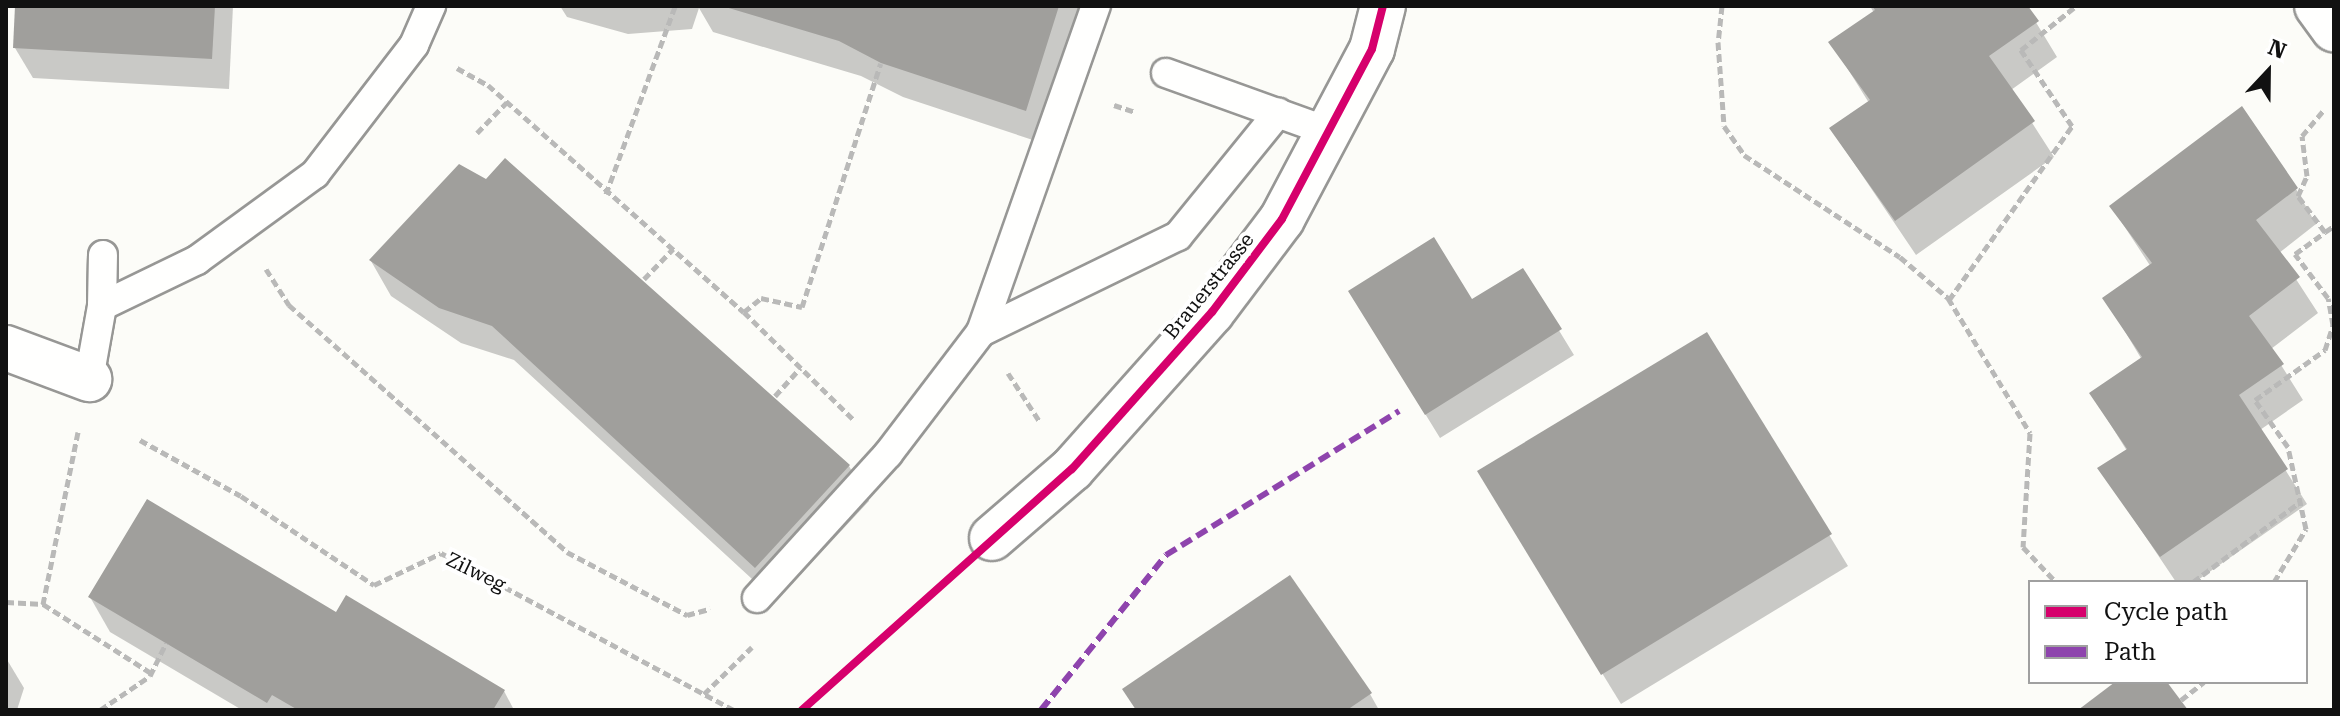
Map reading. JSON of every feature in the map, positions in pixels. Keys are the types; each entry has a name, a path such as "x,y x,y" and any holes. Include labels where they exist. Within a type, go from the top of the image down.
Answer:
{"street":[{"name":"Brauerstrasse","path":"992,538 1072,469 1212,312 1282,219 1372,49 1383,6"},
{"path":"2317,6 2334,29"},
{"path":"6,348 89,379"}],"lane":[{"path":"102,306 197,260 315,174 414,45 431,6"},
{"path":"757,598 888,454 981,332 1096,6"},
{"path":"1166,73 1330,132"},
{"path":"981,332 1178,236 1278,113"},
{"path":"89,379 102,306 103,255"}],"path":[{"path":"606,194 675,6"},
{"path":"1722,6 1718,42 1724,126 1744,155 1900,257 1949,300 2030,433 2023,547 2054,580"},
{"path":"1949,300 2072,126 2021,50 2076,6"},
{"path":"414,45 488,85 606,194 744,312 888,454"},
{"path":"744,312 761,298 802,307 881,63"},
{"path":"477,133 507,102"},
{"path":"2324,110 2302,136 2307,176 2298,196 2325,232"},
{"path":"2275,580 2306,529 2288,447 2255,400 2325,350 2333,325 2328,298 2295,254 2334,226"},
{"path":"240,229 289,305 567,552 687,615 757,598 764,635 704,694"},
{"path":"644,279 673,249"},
{"path":"981,332 1072,469"},
{"path":"775,396 800,368"},
{"path":"43,604 89,379"},
{"path":"2196,580 2300,502"},
{"path":"6,602 43,604 151,673"},
{"path":"100,710 151,673 166,643"},
{"path":"2181,700 2201,684"}],"building":[{"path":"15,6 215,6 212,59 13,48"},
{"path":"722,6 1059,6 1026,111 881,63 839,41"},
{"path":"1872,6 2028,6 2039,21 1989,56 2035,121 1895,221 1829,128 1870,100 1828,42 1875,10"},
{"path":"2242,106 2298,188 2256,220 2300,277 2249,316 2284,364 2239,395 2288,469 2160,557 2097,468 2127,449 2089,393 2142,357 2102,298 2152,263 2109,206"},
{"path":"505,158 850,465 755,568 492,326 439,308 369,260 459,164 486,179"},
{"path":"1434,237 1472,299 1523,268 1562,329 1425,415 1348,291"},
{"path":"1707,332 1832,534 1601,675 1477,471"},
{"path":"147,499 336,612 346,595 505,690 493,710 298,710 272,695 267,703 88,597"},
{"path":"1290,575 1372,693 1347,710 1136,710 1122,689"},
{"path":"2112,684 2168,684 2188,710 2078,710"}],"marked path":[{"path":"1041,710 1166,555 1399,411"}],"cycle path":[{"path":"802,710 1072,469 1212,312 1282,219 1372,49 1383,6"}]}
